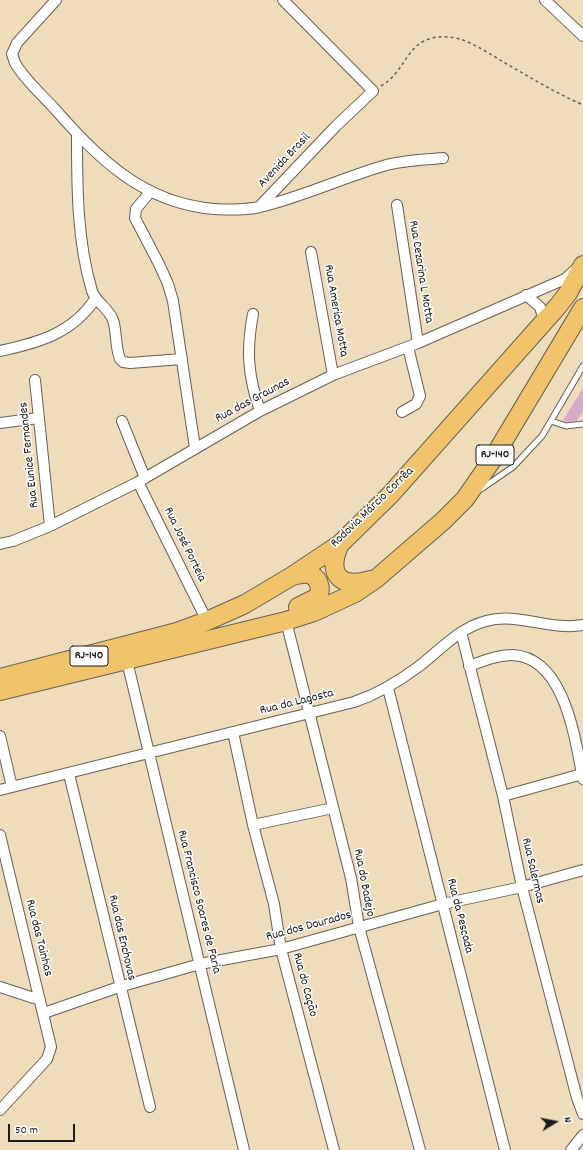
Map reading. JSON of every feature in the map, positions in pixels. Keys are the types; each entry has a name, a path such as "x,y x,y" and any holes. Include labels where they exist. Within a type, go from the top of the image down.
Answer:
{"highway":[{"name":"Rodovia Márcio Corrêa","path":"0,678 177,632 207,621 245,604 292,576 340,544 391,494 568,294 583,264"},
{"name":"RJ-140","path":"0,691 278,622 314,612 355,593 376,578 443,521 465,499 492,460 583,308"},
{"path":"340,544 334,555 334,564 336,573 342,580 350,584 358,584 376,578"},
{"path":"278,622 287,612 318,597 321,591 319,583 314,576 308,574 292,576"}],"street":[{"name":"Avenida Brasil","path":"56,0 20,38 12,54 15,63 77,136 112,168 150,192 186,204 228,210 259,207 336,126 373,91"},
{"path":"283,0 373,91"},
{"path":"545,0 583,36"},
{"path":"77,136 80,225 88,273 95,299 111,315 119,356 122,360 130,363 182,359"},
{"path":"259,207 385,165 443,158"},
{"path":"150,192 136,209 135,218 168,284 178,325 195,448"},
{"name":"Rua Cezarina L Motta","path":"397,205 420,396 416,404 402,412"},
{"name":"Rua America Motta","path":"311,252 333,375"},
{"name":"Rua das Graunas","path":"0,544 14,541 50,526 142,480 260,411 333,375 413,345 564,279 583,264"},
{"path":"526,295 540,307 544,321"},
{"path":"0,351 64,330 86,314 95,299"},
{"path":"253,314 248,340 248,355 253,391 260,411"},
{"name":"Rua Eunice Fernandes","path":"35,380 50,526"},
{"path":"0,423 38,418"},
{"name":"Rua José Porteia","path":"122,421 142,480 207,621"},
{"name":"Rua da Lagosta","path":"0,790 354,702 388,688 461,632 478,624 498,619 568,626 583,625"},
{"name":"Rua do Badejo","path":"278,622 309,713 351,878 359,927 420,1150"},
{"name":"Rua Salermas","path":"461,632 503,796 522,887 583,1114"},
{"path":"469,666 488,659 512,655 532,660 540,665 550,676 563,698 571,723 583,776 503,796"},
{"name":"Rua Francisco Soares de Faria","path":"127,660 244,1150"},
{"name":"Rua da Pescada","path":"388,688 505,1150"},
{"name":"Rua do Cação","path":"233,732 253,825 274,904 281,949 334,1150"},
{"path":"0,736 12,787"},
{"name":"Rua das Enchovas","path":"69,774 119,986 150,1107"},
{"path":"253,825 333,808"},
{"name":"Rua das Tainhas","path":"0,835 51,1047 47,1059 0,1110"},
{"name":"Rua dos Dourados","path":"44,1013 119,986 200,964 281,949 443,904 522,887 583,870"},
{"path":"0,987 40,1000"},
{"path":"571,1150 583,1135"}],"lane":[{"path":"465,499 513,467 542,436 583,366"},
{"path":"551,421 566,426 583,424"}],"path":[{"path":"373,91 395,76 418,44 426,40 440,37 462,40 583,105"}],"building":[{"path":"583,388 583,411 577,421 566,422 563,420"}]}
